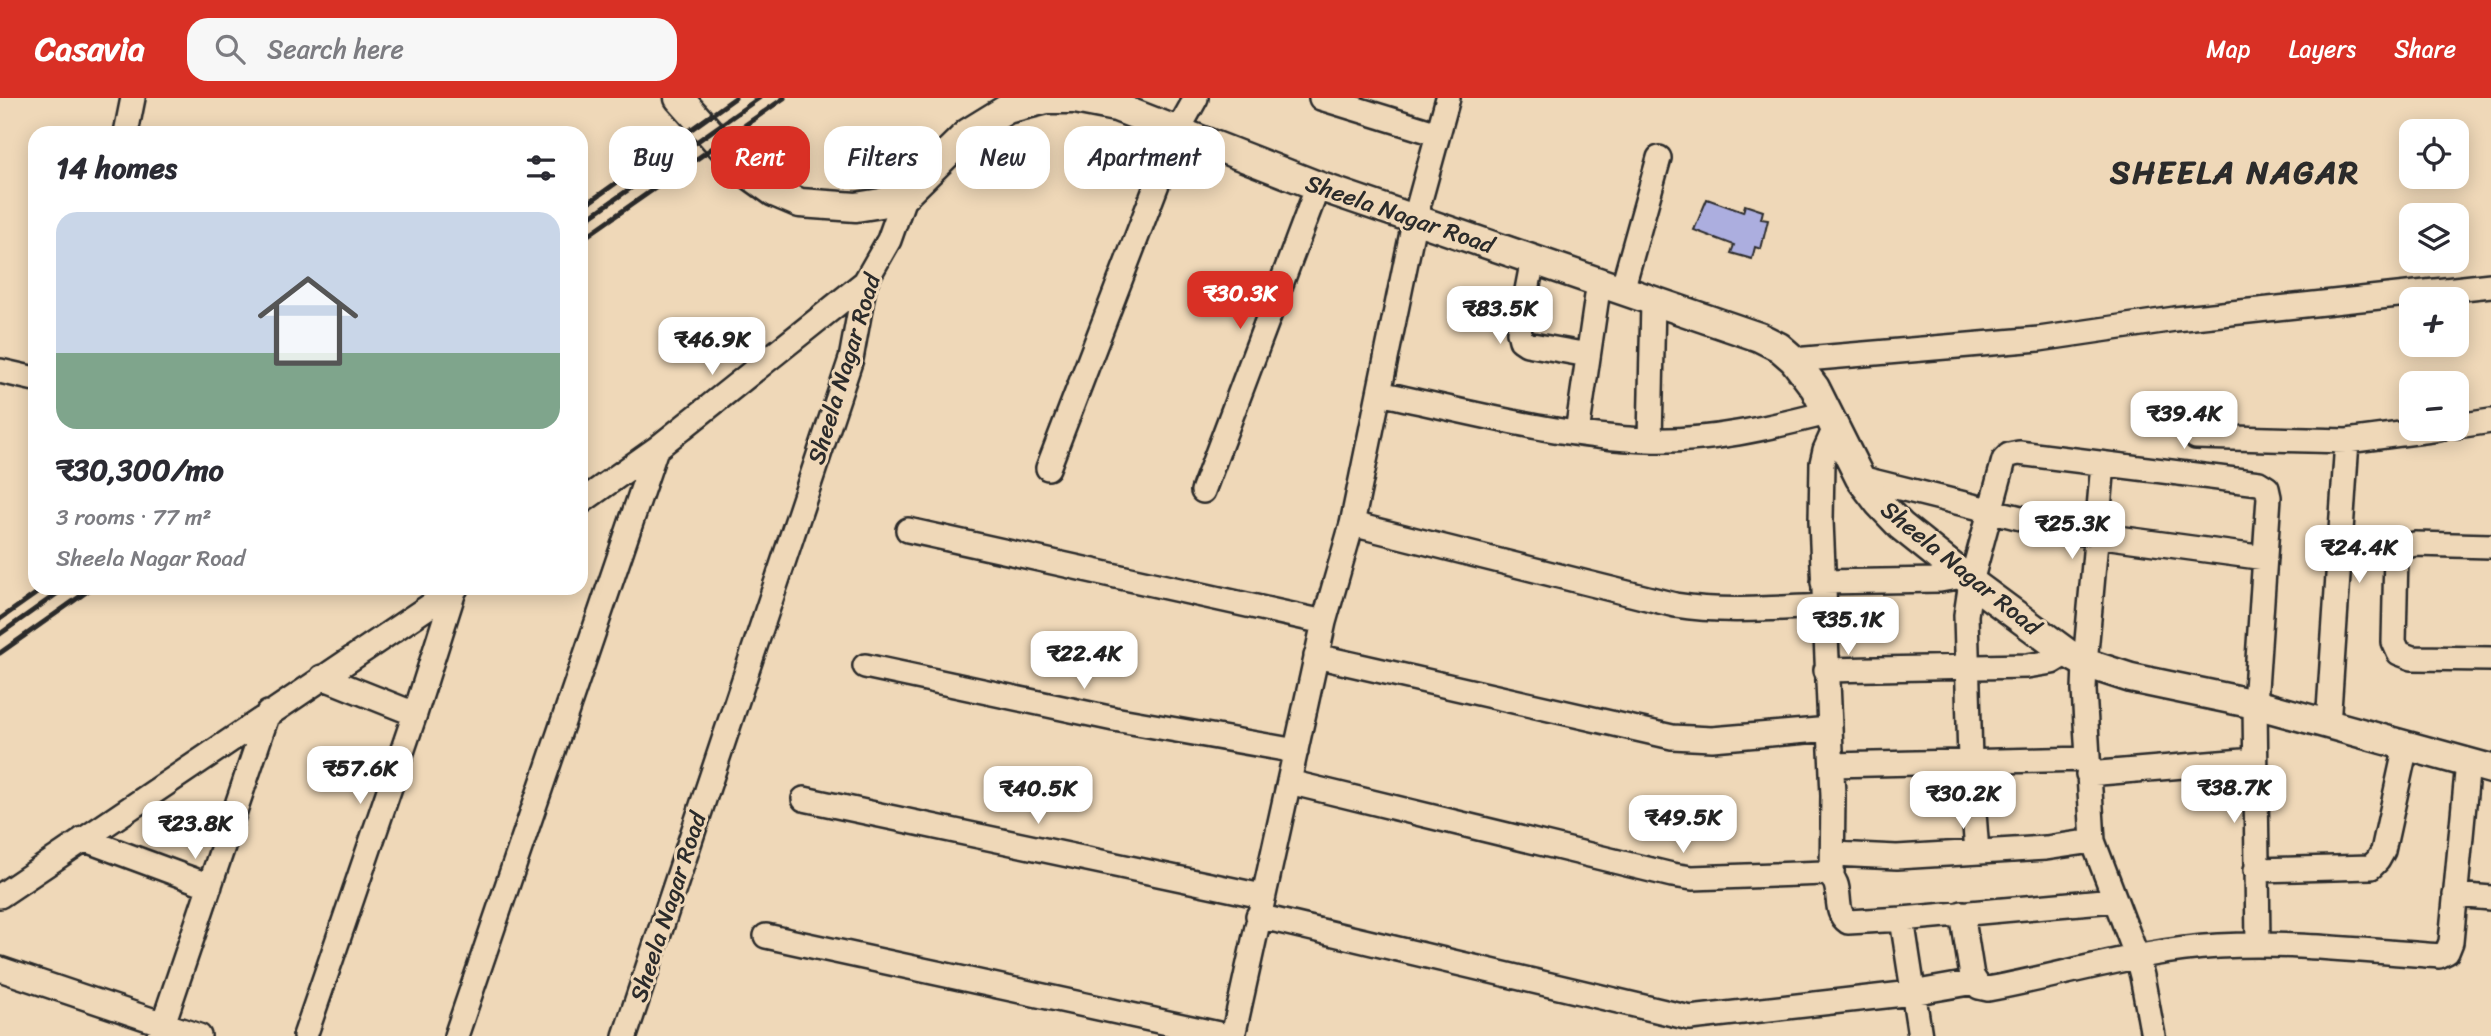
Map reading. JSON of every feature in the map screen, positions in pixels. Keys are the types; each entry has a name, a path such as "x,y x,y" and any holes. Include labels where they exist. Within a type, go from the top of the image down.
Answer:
{"main road":[{"path":"679,98 742,169 774,192 800,203 856,207 905,195"},
{"name":"Sheela Nagar Road","path":"905,195 968,133 1007,109 1025,103 1047,99 1098,102 1162,126"},
{"name":"Sheela Nagar Road","path":"1225,150 1318,186 1759,337 1779,347 1794,360 1815,388 1860,478 1879,503 1901,526 1967,579 2076,658 2131,678 2255,704 2479,766"}],"street":[{"path":"127,126 133,98"},
{"path":"1180,126 1196,98"},
{"path":"1321,98 1438,134"},
{"path":"766,936 1231,1036 1324,622 1352,524 1415,218 1448,98"},
{"path":"1577,433 1588,355 1610,286 1659,158"},
{"path":"1203,491 1318,186"},
{"path":"1048,468 1155,189"},
{"name":"Sheela Nagar Road","path":"625,1036 851,359 865,282 889,240 905,195"},
{"path":"1533,259 1519,332 1521,340 1527,344 1588,355"},
{"path":"588,497 656,450 865,282"},
{"path":"1794,360 2039,339 2175,319 2491,285"},
{"path":"1650,440 1653,301"},
{"path":"0,371 28,377"},
{"path":"1379,393 1577,433 1650,440 1748,432 1831,421 1822,463 1823,582 1832,765 1833,865 1843,919 1848,922 1902,919 2114,900"},
{"path":"2469,424 2491,421"},
{"path":"2196,437 2347,441 2399,434"},
{"path":"2328,725 2347,441"},
{"path":"456,1036 656,450"},
{"path":"1977,852 1970,761 1967,579 1992,510 2004,460 2009,455 2019,453 2259,483 2267,488 2269,497 2255,704 2258,945"},
{"path":"2104,464 2096,535 2076,658 2093,841 2137,957 2153,1036"},
{"path":"1860,478 2096,535 2265,558"},
{"path":"1352,524 1675,605 1700,609 1824,606"},
{"path":"908,530 1324,622"},
{"path":"2491,546 2415,544 2402,547 2396,554 2394,642 2399,653 2412,658 2491,659"},
{"path":"1823,582 1967,579"},
{"path":"0,896 445,595"},
{"path":"305,1036 454,595"},
{"path":"1316,656 1672,737 1712,739 1830,729"},
{"path":"1826,670 2027,666 2076,658"},
{"path":"865,666 1114,719 1296,751"},
{"path":"322,677 415,714"},
{"path":"162,1030 268,713"},
{"path":"2256,870 2371,867 2384,851 2406,746"},
{"path":"1832,765 1970,761 2088,766 2255,760"},
{"path":"1962,913 1975,982 1979,987 1988,989 2181,949 2258,945 2439,956 2447,953 2451,942 2455,895 2479,766"},
{"path":"1289,782 1692,878 1825,873 1833,865 1880,858 2046,848 2093,841"},
{"path":"804,799 1260,906 1690,1018 1912,993 1975,982"},
{"path":"83,839 209,886"},
{"path":"2455,895 2491,898"},
{"path":"1902,919 1920,1036"},
{"path":"0,968 162,1030 199,1036"}],"building":[{"path":"1707,199 1743,212 1745,205 1763,211 1761,219 1768,220 1761,249 1755,247 1752,259 1731,253 1734,245 1694,230"}],"railway":[{"path":"588,203 735,98"},
{"path":"588,218 759,98"},
{"path":"588,235 784,98"},
{"path":"0,619 34,595"},
{"path":"0,634 55,595"},
{"path":"0,653 82,595"}],"district":[{"name":"SHEELA NAGAR","path":"2235,172"}]}
